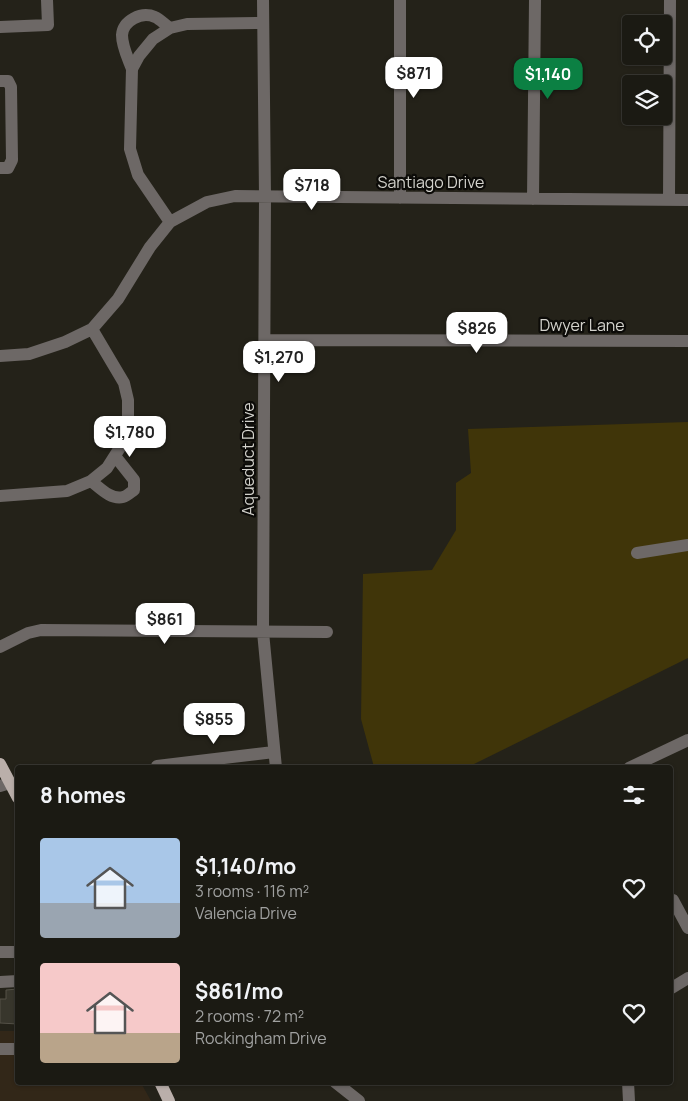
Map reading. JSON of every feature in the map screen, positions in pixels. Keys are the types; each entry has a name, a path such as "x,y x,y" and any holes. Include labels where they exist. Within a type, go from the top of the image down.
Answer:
{"main road":[{"path":"0,764 5,784 15,795"},
{"path":"161,1085 169,1101"}],"street":[{"path":"0,27 48,25 47,0"},
{"name":"Aqueduct Drive","path":"263,0 265,197 263,632 276,765"},
{"path":"400,0 400,198"},
{"path":"533,199 535,0"},
{"path":"669,200 670,0"},
{"path":"170,28 155,17 138,16 124,28 122,37 123,46 132,69 130,149 138,175 170,222"},
{"path":"132,69 139,56 153,39 170,28 187,24 263,23"},
{"path":"0,81 8,81 11,87 12,160 8,168 0,168"},
{"name":"Santiago Drive","path":"0,356 29,354 66,342 92,329 118,299 150,247 170,222 207,202 235,196 688,200"},
{"path":"0,496 67,490 91,481 108,468 121,446 128,420 128,400 124,383 92,329"},
{"name":"Dwyer Lane","path":"265,340 688,341"},
{"path":"91,481 104,493 114,496 124,497 134,490 134,480 115,456"},
{"path":"637,554 688,544"},
{"path":"0,647 28,633 41,630 328,632"},
{"path":"635,765 688,740"},
{"path":"165,765 274,752"},
{"path":"673,900 688,928"},
{"path":"0,952 15,952"},
{"path":"673,987 688,978"},
{"path":"0,982 15,981"},
{"path":"0,1049 15,1049"},
{"path":"339,1085 359,1101"},
{"path":"628,1085 629,1101"}],"shaded area":[{"path":"688,422 688,658 472,765 373,765 361,719 363,574 432,570 456,530 456,483 471,473 468,429"},
{"path":"0,1031 15,1031 15,1085 142,1085 151,1101 0,1101"}],"building":[{"path":"242,706 244,723 214,726 212,710"},
{"path":"15,989 15,1024 0,1023 0,999 6,999 6,990"}]}
